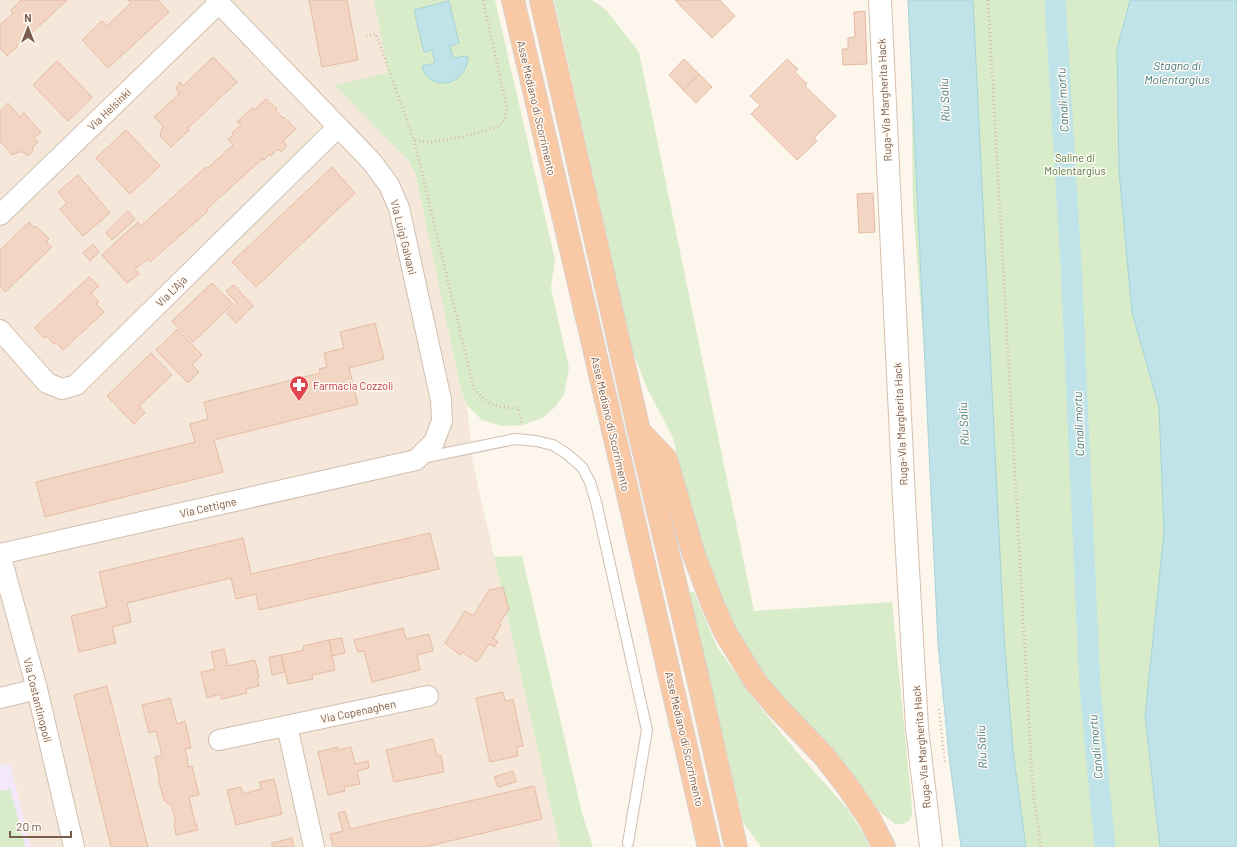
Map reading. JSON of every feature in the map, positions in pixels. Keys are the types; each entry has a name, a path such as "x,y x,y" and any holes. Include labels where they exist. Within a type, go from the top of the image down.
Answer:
{"highway":[{"name":"Asse Mediano di Scorrimento","path":"513,0 574,270 675,694 709,847"},
{"path":"541,0 736,847"},
{"path":"639,431 666,459 694,555 725,632 756,681 772,701 824,756 848,787 869,818 884,847"}],"main road":[{"name":"Ruga-Via Margherita Hack","path":"880,0 902,475 917,728 931,847"}],"street":[{"name":"Via Luigi Galvani","path":"217,1 372,162 389,186 399,208 441,400 442,421 434,442 416,460"},
{"name":"Via Helsinki","path":"0,215 217,1"},
{"name":"Via L'Aja","path":"0,330 47,383 62,389 76,385 338,127"},
{"name":"Via Cettigne","path":"0,554 416,460"},
{"name":"Via Costantinopoli","path":"0,554 37,689 74,847"},
{"path":"0,698 37,689"},
{"name":"Via Copenaghen","path":"219,740 428,696"},
{"path":"287,726 314,847"}],"lane":[{"path":"416,460 514,439 553,445 567,454 582,467 590,482 596,502 647,730 628,843"}],"path":[{"path":"414,140 430,142 462,137 500,126 505,119 507,109 483,0"},
{"path":"988,0 1033,792 1041,847"},
{"path":"366,36 376,34 414,140 474,389 489,404 504,408 518,408 525,440"}],"shaded area":[{"path":"0,0 374,0 388,73 334,85 409,161 417,176 461,390 467,405 473,464 560,847 0,847"},
{"path":"10,763 31,847 0,847 0,765"}],"green space":[{"path":"374,0 495,0 555,260 551,288 569,368 564,395 554,408 542,418 523,425 502,426 482,420 467,405 461,390 416,176 409,161 334,85 388,73"},
{"path":"554,0 592,0 606,10 639,52 754,611 892,602 912,807 912,816 909,821 902,824 895,824 881,813 834,755 786,703 761,670 736,630 717,593 686,492 673,438 648,390 633,353"},
{"name":"Saline di Molentargius","path":"910,0 1237,0 1237,847 961,847 943,685 933,539 931,437 913,207"},
{"path":"522,556 582,813 593,847 560,847 494,557"},
{"path":"689,592 694,592 717,647 760,707 796,751 846,807 863,833 870,847 761,847 743,822"},
{"path":"10,789 25,847 0,847 0,791"}],"water":[{"name":"Riu Saliu","path":"908,0 973,0 1004,637 1013,751 1026,847 961,847 949,756 938,643"},
{"name":"Stagno di Molentargius","path":"1130,0 1237,0 1237,847 1160,847 1145,715 1164,533 1159,407 1132,312 1119,171 1117,49"},
{"path":"449,1 459,43 450,46 453,58 468,56 466,67 461,75 455,80 447,83 439,83 432,80 426,74 422,66 435,63 432,50 424,52 414,10"}],"building":[{"path":"21,0 67,0 7,56 0,48 0,25 13,13 11,10"},
{"path":"128,0 158,0 169,12 108,68 82,40 102,21 107,26 131,3"},
{"path":"309,0 347,0 358,60 322,67"},
{"path":"675,0 720,0 735,16 712,38"},
{"path":"865,11 867,64 843,65 842,49 848,49 848,38 855,37 854,12"},
{"path":"213,57 237,82 188,128 189,130 171,147 160,134 163,126 154,117 179,94 176,88 180,82 183,86"},
{"path":"684,59 699,74 683,90 669,75"},
{"path":"787,59 798,69 795,72 807,84 805,86 836,116 814,138 817,141 797,160 751,114 760,105 750,96"},
{"path":"57,61 92,97 68,121 33,85"},
{"path":"699,74 712,87 696,103 683,90"},
{"path":"266,99 277,109 276,111 283,118 284,117 296,129 283,141 287,146 281,152 278,149 271,156 270,154 264,160 262,159 207,209 208,211 150,262 148,259 135,269 139,274 127,283 102,255 138,222 141,226 206,167 208,168 233,145 228,139 241,125 237,122 252,108 254,110"},
{"path":"8,103 20,117 24,113 41,132 34,138 38,142 32,148 33,150 28,156 23,152 12,155 0,141 0,111"},
{"path":"126,130 160,166 130,194 96,158"},
{"path":"332,167 355,193 256,287 232,262"},
{"path":"78,175 110,213 83,236 60,209 67,203 58,192"},
{"path":"873,193 875,232 859,233 857,194"},
{"path":"128,211 135,219 112,240 106,233"},
{"path":"29,222 34,228 36,226 49,239 46,242 52,247 5,292 0,286 0,250"},
{"path":"93,244 99,252 90,261 83,253"},
{"path":"89,277 99,286 91,293 99,302 96,304 104,312 63,350 56,342 54,344 46,336 44,338 34,328"},
{"path":"212,283 233,304 193,342 172,321"},
{"path":"234,285 253,306 236,323 227,313 237,303 226,291"},
{"path":"375,323 384,359 349,368 358,404 214,440 223,472 45,517 36,482 195,442 190,424 208,419 204,402 320,373 319,369 327,367 324,353 344,348 340,332"},
{"path":"177,329 202,355 192,365 199,372 188,383 156,350"},
{"path":"151,353 172,375 139,406 145,413 134,424 107,396"},
{"path":"430,533 439,569 259,610 256,594 236,599 231,578 127,603 131,622 112,627 116,643 79,652 71,616 107,607 99,572 243,538 251,574"},
{"path":"503,587 509,609 499,624 501,625 493,638 498,642 494,647 489,644 477,662 462,652 460,655 445,643 465,611 473,616 489,590"},
{"path":"403,628 406,639 429,634 433,651 417,655 420,670 372,682 364,651 358,652 354,640"},
{"path":"342,638 345,653 332,656 329,640"},
{"path":"329,640 335,670 312,675 313,679 288,684 281,655 304,650 303,646"},
{"path":"224,649 228,666 255,660 259,677 257,678 259,686 246,689 247,693 222,699 220,694 207,698 201,672 215,669 211,652"},
{"path":"281,655 285,672 272,675 269,657"},
{"path":"107,686 148,847 111,847 74,695"},
{"path":"503,692 505,701 513,699 523,746 517,747 518,756 490,762 476,698"},
{"path":"170,698 177,724 185,721 191,748 185,749 188,767 192,766 199,795 189,797 198,830 176,835 174,824 176,822 171,804 164,800 158,778 155,757 162,755 156,731 149,733 142,705"},
{"path":"433,739 437,756 441,755 444,772 394,782 386,750"},
{"path":"338,747 338,750 351,747 355,764 368,761 369,768 357,771 360,784 344,787 345,791 328,795 318,752"},
{"path":"513,771 516,782 498,787 494,777"},
{"path":"274,779 282,814 236,825 227,790 241,787 243,794 261,789 260,782"},
{"path":"534,786 542,819 425,847 333,847 330,834 343,831 338,813 345,811 350,829"},
{"path":"292,838 294,847 272,847 272,843"}],"waterway":[{"name":"Canali mortu","path":"1055,0 1071,264 1090,688 1105,847"}],"place":[{"name":"Farmacia Cozzoli","path":"299,402"}]}
